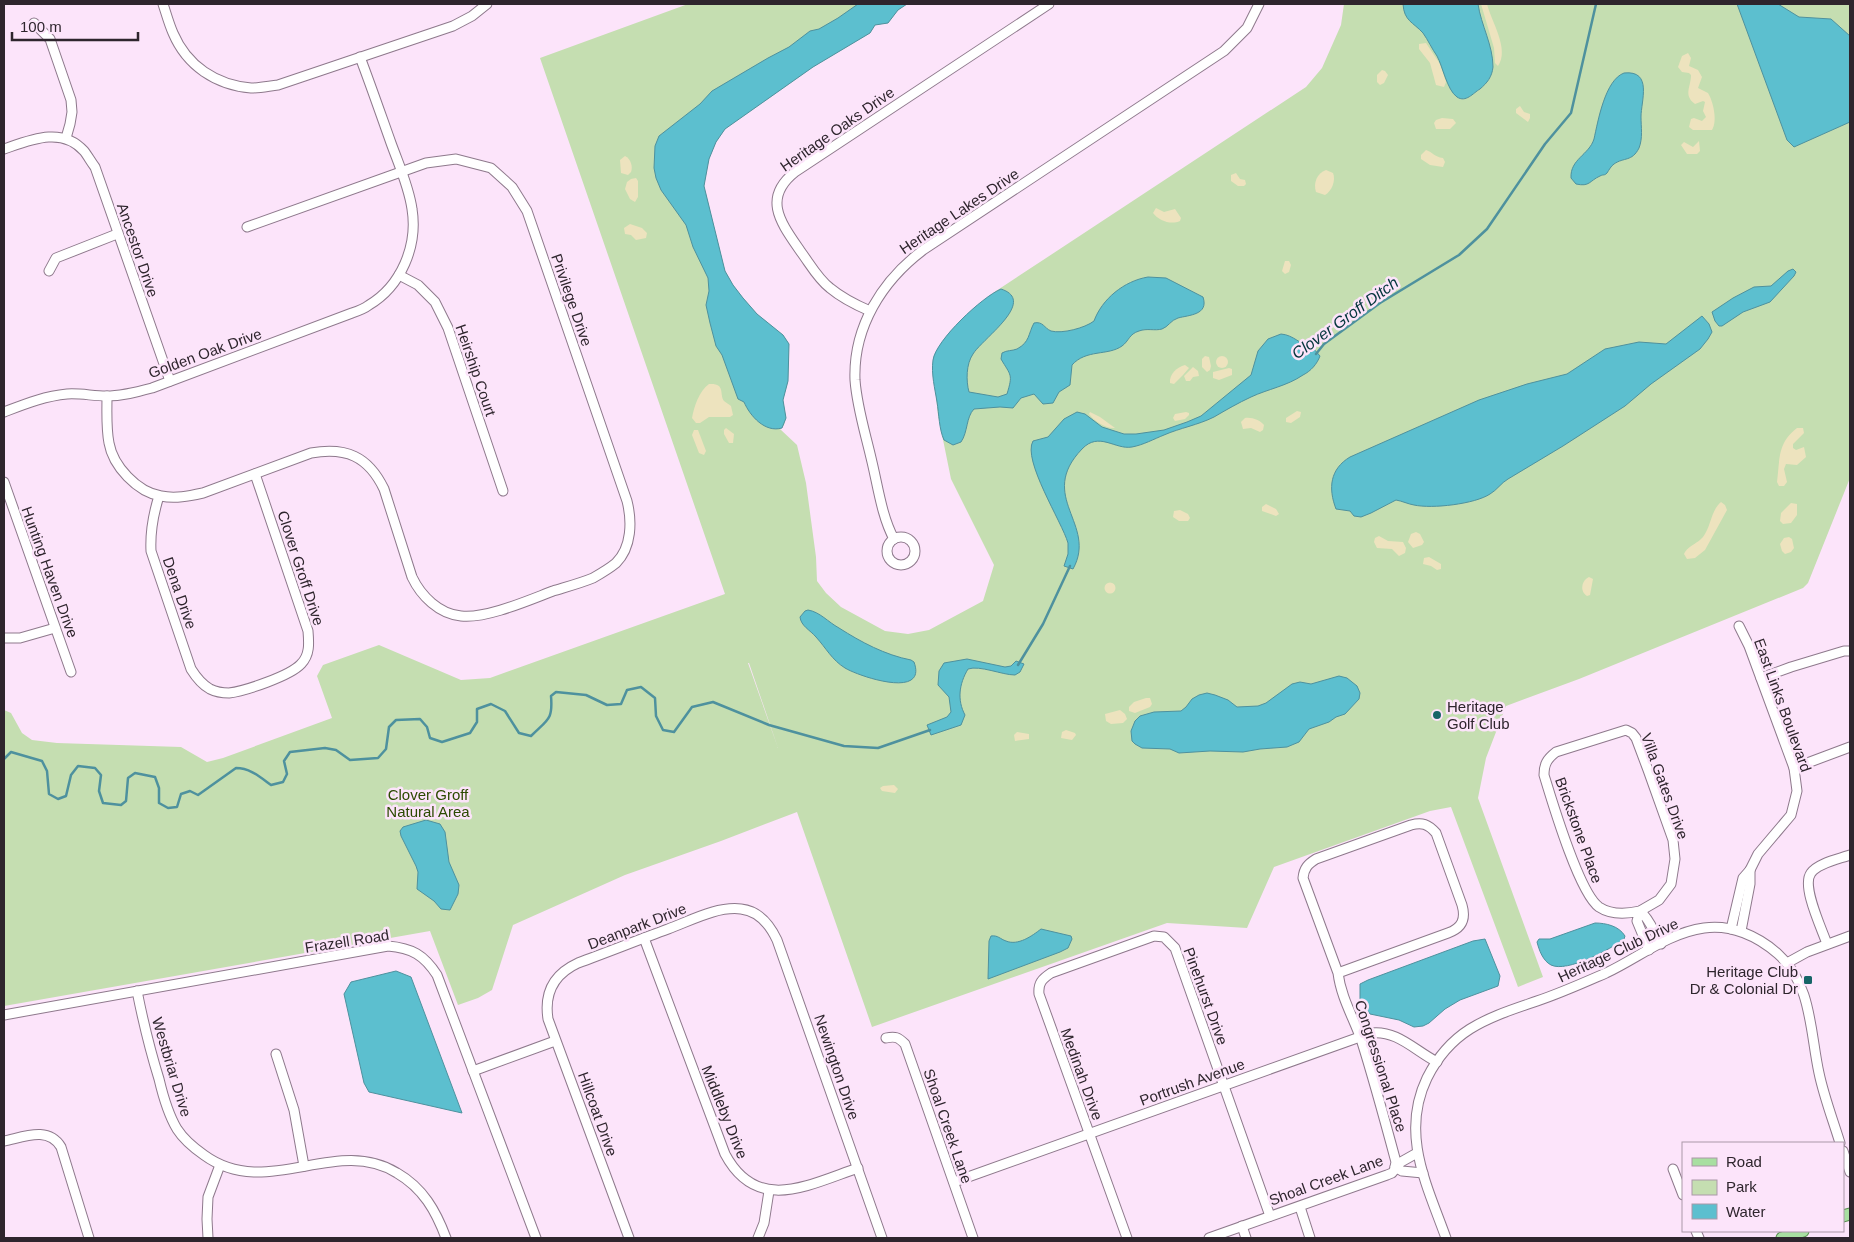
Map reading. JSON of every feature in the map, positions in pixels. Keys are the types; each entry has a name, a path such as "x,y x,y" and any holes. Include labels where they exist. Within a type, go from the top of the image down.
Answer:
{"main road":[{"path":"1782,1238 1800,1232"}],"street":[{"path":"163,4 172,33 182,50 200,69 211,77 228,84 252,88 278,84 453,26 472,16 486,4"},
{"name":"Heritage Oaks Drive","path":"870,311 849,302 829,288 784,228 779,218 777,198 786,178 1049,4"},
{"name":"Heritage Lakes Drive","path":"894,539 885,514 856,392 855,379 858,347 870,311 892,278 911,259 1224,51 1247,28 1259,4"},
{"path":"4,149 48,136 66,138 70,124 72,112 70,100 50,39 34,22"},
{"name":"Golden Oak Drive","path":"4,412 35,400 50,397 68,394 107,396 131,393 170,381 352,313 370,305 384,293 399,275 409,255 413,232 412,210 402,172 360,57"},
{"name":"Ancestor Drive","path":"66,138 83,150 95,167 170,381"},
{"name":"Privilege Drive","path":"247,227 426,163 456,159 491,168 512,187 527,211 627,502 631,515 629,540 624,552 616,563 594,577 487,614 461,616 436,608 418,589 412,577 378,475 356,456 341,451 326,450 311,453 254,474"},
{"path":"49,271 56,258 117,234"},
{"name":"Heirship Court","path":"399,275 418,285 435,302 448,328 503,491"},
{"path":"107,396 109,445 116,462 128,477 144,490 159,496 187,496 254,474"},
{"name":"Clover Groff Drive","path":"211,690 226,693 242,690 286,674 301,665 308,655 308,631 254,474"},
{"name":"Hunting Haven Drive","path":"4,482 71,672"},
{"name":"Dena Drive","path":"159,496 152,517 150,533 151,551 191,669 199,681 211,690"},
{"name":"East Links Boulevard","path":"1730,929 1743,878 1750,870 1758,854 1791,815 1797,790 1794,768 1749,646 1739,626"},
{"path":"4,638 20,638 55,628"},
{"path":"1761,678 1790,667 1850,651"},
{"name":"Villa Gates Drive","path":"1586,742 1620,731 1626,730 1632,733 1648,770 1673,840 1675,859 1671,884 1659,900 1640,911"},
{"name":"Brickstone Place","path":"1586,742 1556,752 1548,758 1544,766 1544,775 1581,880 1591,900 1599,907 1610,911 1626,914 1640,911"},
{"path":"1794,768 1850,747"},
{"name":"Congressional Place","path":"1338,973 1448,934 1462,924 1465,915 1462,905 1436,833 1429,826 1420,823 1411,825 1316,859 1309,863 1304,871 1303,878 1338,973 1339,984 1360,1036 1396,1162 1395,1167"},
{"path":"1827,944 1808,890 1807,881 1811,872 1820,866 1850,855"},
{"name":"East Links Boulevard","path":"1741,931 1750,884 1750,870"},
{"name":"Deanpark Drive","path":"547,999 554,982 568,968 715,911 742,909 753,913"},
{"path":"1649,950 1637,921 1640,911 1648,917 1653,932 1661,944"},
{"name":"Newington Drive","path":"753,913 764,920 772,929 777,940 882,1238"},
{"name":"Heritage Club Drive","path":"1446,1238 1423,1173 1415,1140 1415,1120 1418,1104 1427,1078 1444,1051 1456,1040 1493,1016 1558,994 1607,972 1679,935 1703,928 1730,929 1741,931 1754,937 1787,963 1798,980 1805,997 1819,1072 1840,1142"},
{"name":"Pinehurst Drive","path":"1100,956 1154,936 1164,937 1175,948 1270,1216"},
{"path":"1787,963 1807,952 1850,936"},
{"name":"Middleby Drive","path":"644,938 732,1169 749,1183 769,1191 798,1189 858,1168"},
{"name":"Frazell Road","path":"4,1015 381,947 404,948 418,954 429,963 437,975 536,1238"},
{"name":"Medinah Drive","path":"1100,956 1051,973 1042,979 1038,986 1039,994 1127,1238"},
{"name":"Westbriar Drive","path":"137,991 149,1047 168,1110 178,1130 194,1148 220,1165 234,1170 262,1173 361,1160 392,1169 408,1179 421,1191 431,1206 446,1238"},
{"name":"Hillcoat Drive","path":"547,999 548,1019 629,1238"},
{"name":"Portrush Avenue","path":"954,1182 1360,1036 1382,1032 1398,1037 1436,1062"},
{"name":"Shoal Creek Lane","path":"886,1038 893,1036 899,1038 905,1044 973,1238"},
{"path":"473,1071 556,1040"},
{"path":"276,1054 294,1110 304,1166"},
{"path":"4,1141 39,1134 48,1135 56,1139 61,1148 89,1238"},
{"name":"Shoal Creek Lane","path":"1210,1238 1392,1173 1395,1167 1417,1153"},
{"path":"1844,1154 1850,1172"},
{"path":"208,1238 208,1197 220,1165"},
{"name":"Shoal Creek Lane","path":"1395,1167 1402,1171 1423,1173"},
{"path":"1674,1169 1682,1192"},
{"path":"758,1238 761,1234 769,1191"},
{"path":"1300,1206 1310,1238"},
{"path":"1242,1226 1246,1238"}],"green space":[{"name":"Heritage Golf Club","path":"688,4 907,4 898,10 888,23 875,25 870,33 813,67 725,129 716,142 709,159 704,186 725,271 733,285 757,314 783,335 789,344 788,381 783,400 786,418 784,425 780,429 797,445 806,483 816,557 817,581 826,593 841,607 885,631 908,634 929,630 983,601 994,565 951,479 938,415 933,366 937,350 951,331 975,307 996,291 1306,87 1322,68 1341,25 1344,4 1850,4 1850,478 1808,583 1803,588 1579,679 1506,706 1486,758 1478,798 1543,977 1518,987 1451,807 1430,811 1274,867 1247,928 1167,923 872,1027 797,812 625,875 513,925 492,990 478,998 458,1005 430,931 4,1006 4,710 11,713 22,733 32,740 57,743 181,747 207,762 223,758 332,718 317,676 323,665 379,645 461,680 490,678 725,594 540,58","holes":["748,663 749,663 778,748"]}],"sand":[{"path":"1481,4 1487,4 1501,43 1502,52 1498,66 1495,63 1494,48"},
{"path":"1426,43 1440,64 1446,82 1444,87 1436,85 1430,63 1419,49 1419,44"},
{"path":"1688,53 1691,58 1689,66 1698,70 1702,77 1698,88 1708,93 1712,101 1715,122 1712,130 1693,130 1689,127 1691,119 1694,118 1702,121 1706,117 1703,111 1705,102 1695,104 1689,97 1688,91 1691,75 1682,72 1678,67 1682,56"},
{"path":"1382,70 1388,75 1384,83 1380,85 1377,82 1377,75"},
{"path":"1520,106 1524,112 1530,114 1528,122 1516,113 1516,109"},
{"path":"1442,118 1453,119 1456,123 1450,129 1436,129 1434,123"},
{"path":"1699,141 1700,151 1697,154 1687,154 1681,145 1684,142 1693,147"},
{"path":"1426,150 1443,158 1445,162 1443,167 1430,165 1421,159 1421,155"},
{"path":"625,156 629,159 632,166 632,170 628,175 621,173 620,160"},
{"path":"1326,170 1333,173 1334,182 1325,195 1316,192 1315,185 1318,176"},
{"path":"1236,173 1240,179 1245,180 1246,184 1244,186 1238,186 1231,181 1231,175"},
{"path":"636,178 638,181 638,197 635,202 630,199 625,189 627,182"},
{"path":"1156,208 1164,212 1175,209 1181,218 1180,221 1173,223 1162,220 1153,213"},
{"path":"630,224 642,228 647,233 646,238 636,240 631,235 625,234 624,228"},
{"path":"1285,261 1289,261 1291,265 1289,272 1285,274 1282,271"},
{"path":"1205,356 1209,357 1211,366 1207,372 1202,367 1202,359"},
{"path":"1220,356 1224,356 1228,362 1224,368 1220,368 1216,364 1216,360"},
{"path":"1185,365 1189,368 1174,384 1170,383 1174,371"},
{"path":"1193,367 1198,371 1199,376 1186,381 1184,376"},
{"path":"1232,369 1232,375 1219,380 1213,378 1213,372"},
{"path":"709,384 720,387 724,401 731,406 733,415 730,417 709,417 700,423 696,423 692,418 696,404 702,391"},
{"path":"1297,411 1301,412 1300,417 1291,423 1286,422 1286,418"},
{"path":"1090,412 1115,428 1100,424 1091,417"},
{"path":"1186,412 1189,415 1185,419 1175,421 1173,418 1175,414"},
{"path":"1245,418 1253,418 1260,422 1264,425 1263,430 1260,432 1251,428 1243,429 1241,422"},
{"path":"726,428 734,434 733,443 729,443 724,434"},
{"path":"1797,428 1803,428 1804,433 1793,444 1793,448 1796,450 1804,447 1806,457 1797,465 1786,464 1784,469 1787,482 1784,486 1779,486 1777,482 1781,452 1786,440"},
{"path":"694,430 698,430 706,451 704,455 699,453 692,435"},
{"path":"1721,502 1727,510 1705,550 1695,558 1687,559 1684,554 1685,552 1703,537 1715,509"},
{"path":"1791,503 1797,504 1797,515 1791,523 1783,524 1780,521 1781,513"},
{"path":"1266,504 1276,509 1279,514 1276,516 1262,511 1262,507"},
{"path":"1180,510 1188,514 1190,518 1188,521 1179,521 1173,517 1174,511"},
{"path":"1416,532 1420,534 1424,542 1422,545 1413,548 1408,542 1411,534"},
{"path":"1379,536 1388,541 1403,542 1406,548 1405,553 1399,556 1392,549 1377,548 1374,542 1375,538"},
{"path":"1789,537 1792,539 1794,548 1791,552 1785,554 1780,544 1784,538"},
{"path":"1429,557 1441,564 1441,569 1437,570 1423,564 1424,558"},
{"path":"1589,577 1593,579 1590,595 1587,596 1582,586"},
{"path":"1108,583 1112,583 1115,588 1114,592 1108,593 1105,590 1105,586"},
{"path":"1150,698 1152,704 1150,707 1135,713 1129,711 1129,707 1134,702"},
{"path":"1120,710 1127,719 1123,723 1111,724 1106,721 1105,714"},
{"path":"1066,730 1075,733 1076,735 1072,740 1061,738 1062,732"},
{"path":"1017,732 1029,734 1029,739 1015,741 1014,735"},
{"path":"894,785 898,789 895,793 882,791 880,788 883,786"}],"water":[{"path":"858,4 907,4 898,10 888,23 875,25 870,33 813,67 725,129 716,142 709,159 704,186 725,271 733,285 757,314 783,335 789,344 788,381 783,400 786,418 782,428 770,428 754,418 744,402 738,399 722,355 716,346 706,305 709,291 708,278 693,247 686,225 661,190 656,178 654,168 655,146 659,136 700,104 712,91 789,47 810,31 819,29 838,18"},
{"path":"1403,4 1478,4 1491,51 1493,67 1490,77 1483,87 1463,99 1454,94 1437,56 1423,33 1407,18"},
{"path":"1737,4 1778,4 1799,17 1831,19 1850,36 1850,122 1794,147 1787,140"},
{"path":"1624,73 1633,73 1639,76 1642,81 1643,95 1639,148 1631,157 1613,165 1607,173 1587,184 1576,184 1571,178 1573,166 1592,144 1607,92 1617,77"},
{"path":"1793,269 1796,272 1794,276 1770,302 1743,312 1722,326 1719,326 1715,321 1712,312 1733,298 1754,287 1771,286"},
{"path":"1148,277 1166,278 1203,297 1204,303 1201,311 1176,319 1162,329 1136,332 1122,346 1116,349 1078,360 1072,365 1070,385 1059,392 1053,403 1043,404 1034,394 1021,398 1013,408 974,409 971,412 961,442 953,445 944,440 940,426 932,371 933,360 942,342 951,331 983,301 1001,289 1011,295 1014,302 1011,311 1004,320 973,354 968,368 967,383 969,392 998,397 1007,394 1010,382 1009,372 1001,359 1002,353 1017,349 1024,344 1034,323 1039,323 1049,330 1056,332 1085,326 1094,321 1102,305 1115,292 1131,282"},
{"path":"1702,316 1709,324 1712,332 1700,349 1651,384 1625,406 1503,482 1495,491 1483,498 1442,506 1412,505 1396,500 1361,517 1354,516 1350,511 1336,509 1332,494 1332,480 1338,467 1350,457 1479,400 1527,384 1567,374 1605,349 1639,342 1666,344"},
{"path":"1281,334 1290,336 1312,347 1320,356 1311,369 1297,379 1251,397 1208,420 1140,445 1126,447 1101,441 1088,444 1082,449 1069,466 1065,482 1066,496 1078,538 1079,553 1073,569 1064,566 1068,554 1068,543 1033,462 1031,450 1033,441 1048,437 1064,419 1077,412 1085,414 1102,427 1124,434 1164,430 1201,416 1251,375 1258,351 1268,339"},
{"path":"808,610 820,615 835,626 874,647 892,655 911,660 914,662 916,673 911,680 902,683 876,680 845,668 833,658 802,623 800,617"},
{"path":"967,659 1005,667 1011,666 1016,661 1024,664 1020,672 1015,675 979,668 968,669 960,692 962,709 965,715 961,725 931,735 927,725 947,717 951,712 949,697 938,685 939,671 944,663"},
{"path":"1339,676 1347,678 1357,686 1360,693 1359,699 1345,714 1309,729 1299,742 1287,747 1243,752 1210,751 1179,753 1170,749 1142,748 1132,741 1131,731 1135,721 1140,716 1154,712 1181,711 1192,699 1199,695 1207,693 1215,695 1228,700 1237,707 1258,706 1266,703 1292,684 1300,682 1311,684"},
{"path":"426,820 440,824 445,832 449,862 459,885 458,894 450,910 441,909 434,901 417,889 418,872 401,836 400,831 403,827"},
{"path":"1595,923 1616,927 1625,936 1624,939 1589,959 1567,966 1558,967 1551,965 1540,952 1537,942 1539,939 1550,939"},
{"path":"1041,929 1071,936 1072,939 1068,948 988,979 989,941 991,936 1015,942 1029,937"},
{"path":"1485,939 1500,976 1498,986 1460,1000 1423,1026 1414,1027 1399,1020 1370,1014 1360,1000 1360,984 1368,980 1473,941"},
{"path":"396,971 411,977 462,1113 369,1092 364,1083 344,994 351,982"}],"waterway":[{"name":"Clover Groff Ditch","path":"1316,354 1324,344 1380,303 1459,255 1487,229 1545,144 1571,113 1596,4"},
{"name":"Clover Groff Ditch","path":"1018,665 1043,624 1070,566"},
{"path":"4,759 11,752 42,761 47,771 49,794 58,799 66,796 71,775 78,766 95,768 101,775 99,791 103,803 121,805 126,801 128,778 135,773 155,777 159,788 159,803 168,808 177,807 181,794 190,791 198,795 236,768 250,771 271,785 283,782 287,774 284,761 290,752 325,748 336,750 350,760 378,758 386,749 389,727 396,720 420,719 427,727 430,738 442,742 470,733 477,722 477,709 491,704 505,711 519,733 531,736 548,719 551,710 551,696 556,692 586,695 607,705 621,704 627,690 641,687 655,698 656,716 663,730 674,732 692,707 713,702 769,725 844,746 878,748 930,730"}],"place":[{"name":"Heritage Golf Club","path":"1437,715"},
{"name":"Heritage Club Dr & Colonial Dr","path":"1808,980"}],"park label":[{"name":"Clover Groff Natural Area","path":"428,802"}]}
